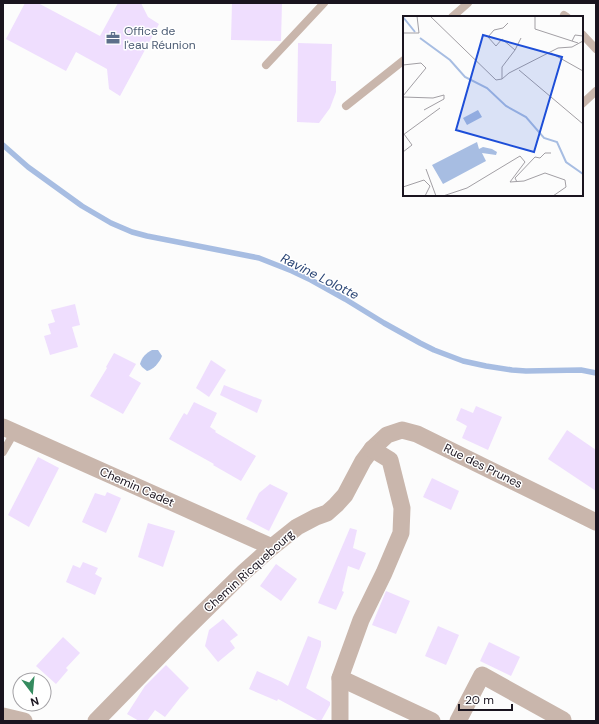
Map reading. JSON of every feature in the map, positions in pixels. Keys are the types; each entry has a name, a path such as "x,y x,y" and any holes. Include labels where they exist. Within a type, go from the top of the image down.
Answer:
{"street":[{"name":"Chemin Cadet","path":"8,430 272,547"},
{"name":"Rue des Prunes","path":"372,449 387,435 402,430 417,434 596,522"},
{"name":"Chemin Ricquebourg","path":"96,721 184,630 272,547 297,527 327,513 336,505 345,495 363,461 372,449"},
{"path":"340,721 340,678 361,620 384,573 401,533 402,508 390,460 372,449"},
{"path":"458,721 482,675 564,721"},
{"path":"340,678 432,721"},
{"path":"3,716 24,721"}],"lane":[{"path":"266,65 324,3"},
{"path":"453,16 468,3"},
{"path":"583,35 596,49"},
{"path":"346,106 403,61"},
{"path":"583,103 596,90"},
{"path":"3,452 8,430"}],"water":[{"path":"152,350 158,350 162,356 160,361 152,369 147,371 140,364 144,356"}],"building":[{"path":"25,3 38,3 100,36 118,3 141,3 148,17 159,24 120,96 109,89 107,69 76,52 66,71 6,39"},
{"path":"232,3 282,3 281,41 231,40"},
{"path":"298,43 332,44 331,81 336,81 336,92 330,108 319,123 297,122"},
{"path":"75,304 80,325 72,327 78,347 50,355 44,336 51,334 48,324 55,322 51,310"},
{"path":"114,353 136,364 129,376 141,383 123,414 90,396"},
{"path":"211,360 226,370 209,397 196,388"},
{"path":"224,385 262,400 257,413 220,395"},
{"path":"194,402 217,413 210,427 216,431 215,432 256,456 241,481 169,439 184,413 187,415"},
{"path":"476,406 502,417 488,450 462,438 467,426 456,420 461,408 473,413"},
{"path":"567,430 596,450 596,491 548,459"},
{"path":"38,457 59,468 29,527 8,515"},
{"path":"432,478 459,491 451,510 423,497"},
{"path":"270,484 288,493 269,531 246,519 259,493"},
{"path":"107,492 121,498 106,533 82,522 95,493 105,496"},
{"path":"148,523 175,531 163,567 138,557"},
{"path":"350,528 357,530 353,548 366,553 359,570 348,566 342,591 344,592 336,610 318,603"},
{"path":"83,562 98,568 95,574 102,578 95,595 66,582 73,565 80,568"},
{"path":"276,564 297,579 281,601 260,586"},
{"path":"386,591 410,601 396,634 372,625"},
{"path":"223,619 238,635 230,641 235,648 218,662 205,646 209,630"},
{"path":"438,626 459,635 446,665 425,656"},
{"path":"308,636 321,641 321,646 306,688 330,702 330,705 321,721 278,699 277,701 249,689 257,671 288,686"},
{"path":"63,637 80,653 66,668 68,670 56,684 52,680 52,672 43,672 36,666"},
{"path":"489,642 520,657 511,676 480,661"},
{"path":"166,665 189,688 165,717 155,710 147,721 139,721 127,714 145,686"}],"waterway":[{"name":"Ravine Lolotte","path":"3,145 28,167 82,206 111,223 132,232 147,236 259,258 311,280 384,323 434,350 463,361 512,370 581,370 596,373"}],"place":[{"name":"Office de l'eau Réunion","path":"113,38"}]}
